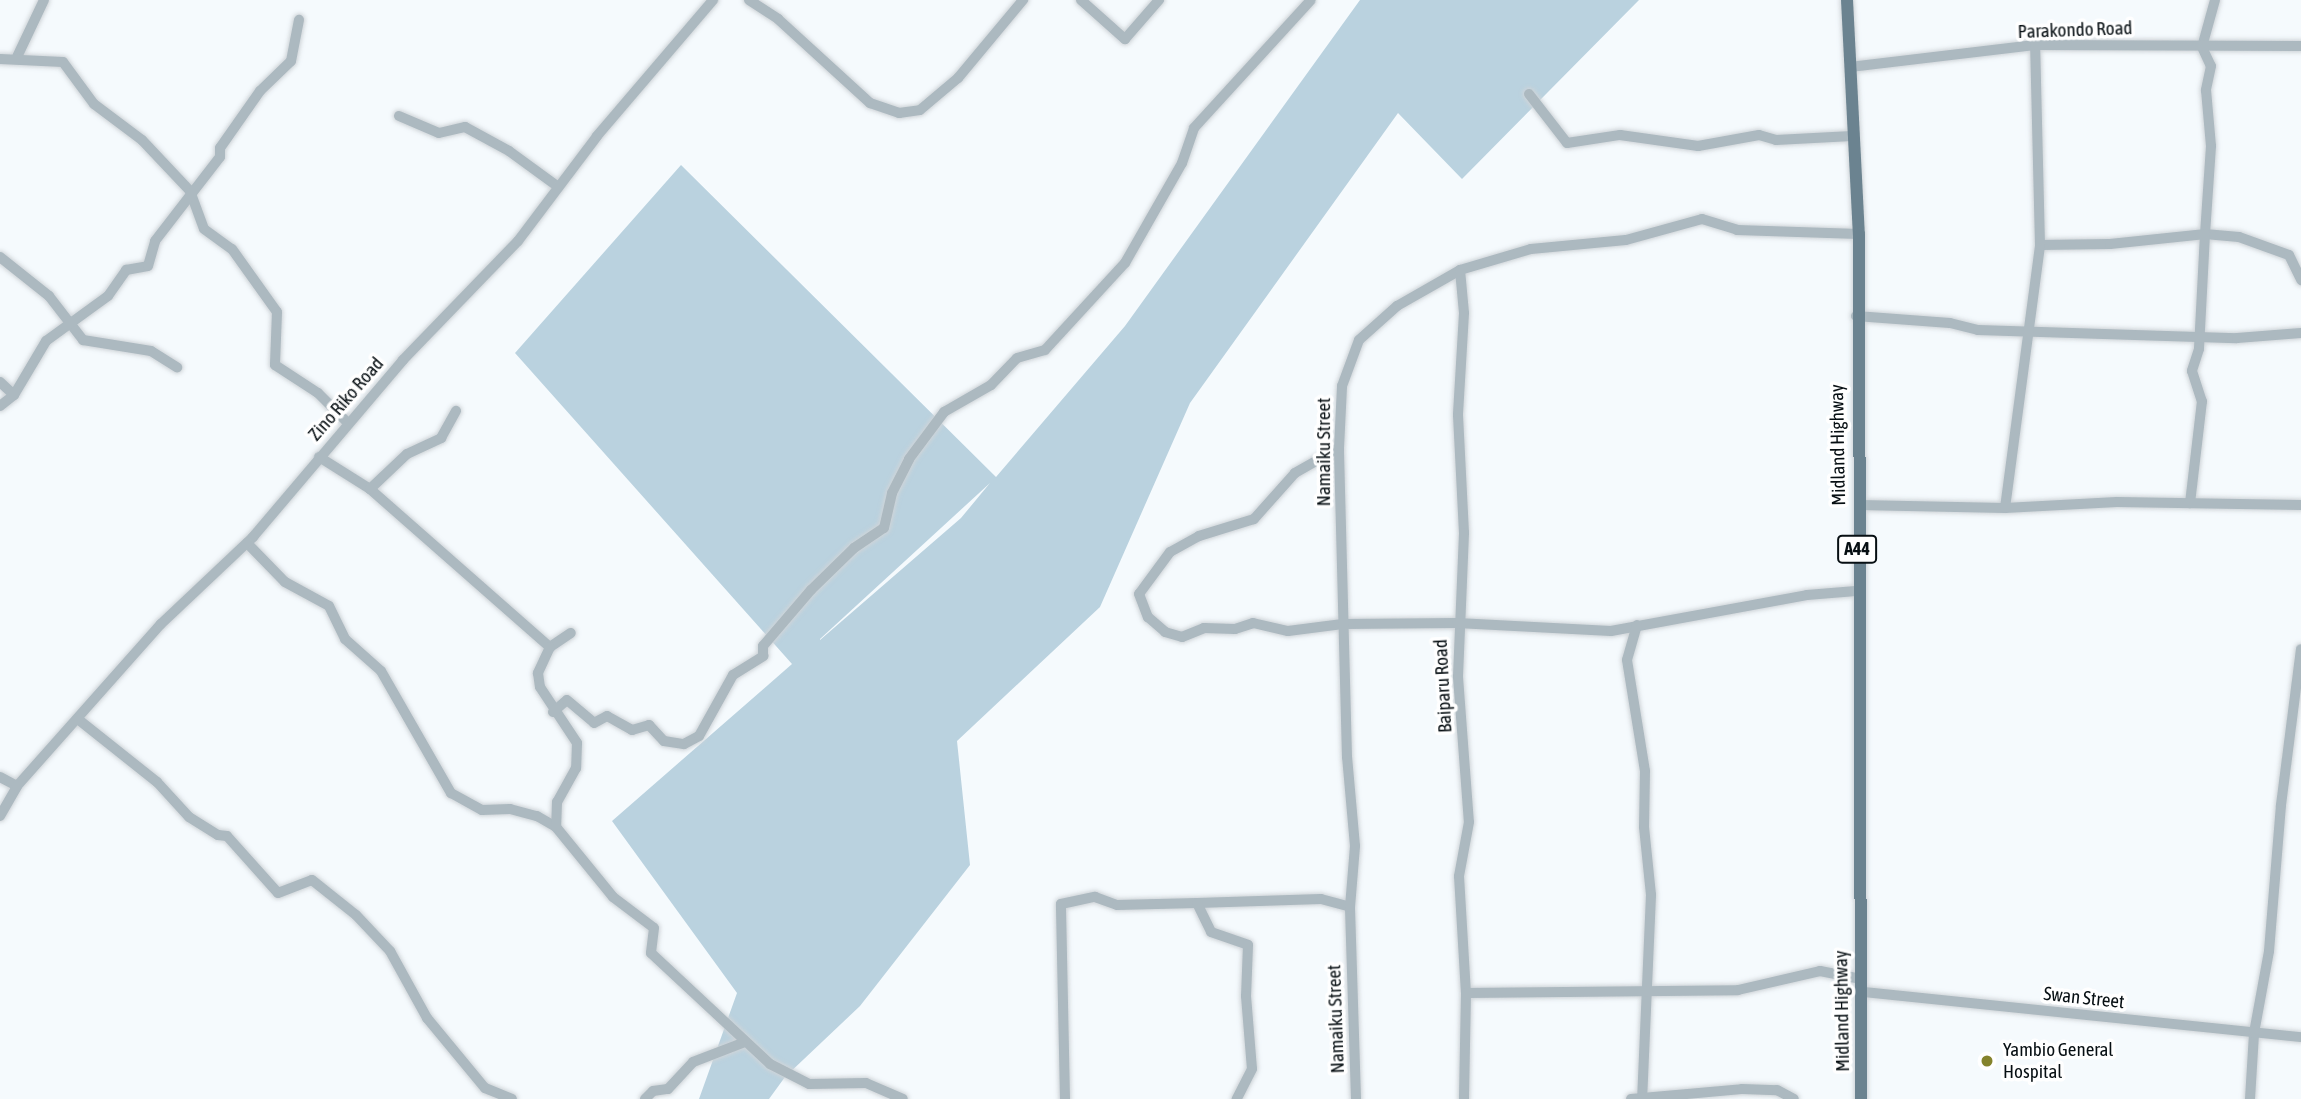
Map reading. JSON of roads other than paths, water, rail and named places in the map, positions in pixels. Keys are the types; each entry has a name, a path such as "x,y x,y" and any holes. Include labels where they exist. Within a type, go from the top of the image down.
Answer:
{"main road":[{"name":"Midland Highway","path":"1847,0 1859,234 1856,316 1859,505 1856,591 1862,985 1861,1099"}],"street":[{"path":"17,57 44,0"},
{"name":"Zino Riko Road","path":"0,816 17,786 79,720 161,624 247,543 348,423 518,241 557,186 713,0"},
{"path":"749,0 779,19 870,103 899,113 920,110 958,78 1023,0"},
{"path":"1081,0 1125,39 1159,0"},
{"path":"554,712 567,700 594,723 607,716 632,730 649,724 664,741 684,744 699,736 733,675 762,656 763,646 811,590 854,548 884,528 892,493 909,459 944,412 991,385 1017,358 1045,350 1125,264 1182,163 1194,128 1311,0"},
{"path":"2190,503 2202,401 2192,371 2201,335 2211,146 2206,90 2211,66 2203,47 2215,0"},
{"path":"0,406 14,395 46,341 108,296 126,270 148,266 155,241 190,191 220,158 220,148 260,91 290,61 299,20"},
{"path":"2006,508 2040,244 2035,45"},
{"name":"Parakondo Road","path":"1850,67 2035,45 2301,46"},
{"path":"0,59 17,57 62,62 94,104 142,140 190,191 204,229 232,249 277,312 275,365 318,393 348,423"},
{"path":"1529,94 1567,143 1620,135 1698,146 1759,135 1776,140 1852,136"},
{"path":"399,116 439,133 465,127 509,151 557,186"},
{"name":"Namaiku Street","path":"1356,1099 1350,907 1355,846 1343,624 1339,448 1342,386 1359,340 1397,306 1460,270 1531,249 1626,240 1702,219 1737,230 1859,234"},
{"path":"2040,244 2110,244 2205,234 2239,237 2288,256 2301,280"},
{"path":"0,257 49,296 67,325 83,340 151,351 177,367"},
{"name":"Baiparu Road","path":"1460,270 1464,313 1458,415 1464,533 1457,623 1469,822 1460,876 1466,993 1464,1099"},
{"path":"1856,316 1950,323 1978,330 2237,338 2301,333"},
{"path":"0,382 14,395"},
{"path":"370,489 407,454 441,438 456,411"},
{"path":"1339,448 1295,473 1254,519 1199,536 1170,552 1139,594 1148,617 1165,632 1182,637 1204,628 1235,629 1253,623 1288,631 1343,624 1457,623 1611,631 1856,591"},
{"path":"319,457 370,489 550,647"},
{"path":"1859,505 2006,508 2190,503 2301,505"},
{"path":"247,543 285,582 328,606 345,639 381,671 451,793 482,810 510,809 556,827 613,897 654,929 652,953 745,1042 752,1044 780,1070 809,1083 866,1083 903,1099"},
{"path":"1637,625 1627,660 1645,771 1644,827 1651,895 1649,993 1642,1099"},
{"path":"556,827 557,802 576,768 577,743 543,698 538,673 550,647 571,633"},
{"path":"2250,1099 2253,1033 2269,951 2281,805 2297,729 2301,649"},
{"path":"79,720 157,782 189,817 218,835 227,836 278,893 312,880 356,915 390,951 427,1018 485,1088 512,1099"},
{"path":"0,777 17,786"},
{"path":"1065,1099 1061,904 1095,897 1117,905 1321,899 1350,907"},
{"path":"1197,903 1211,932 1248,945 1252,1069 1237,1099"},
{"name":"Swan Street","path":"1466,993 1738,990 1820,971 1862,985 2301,1037"},
{"path":"645,1099 653,1091 668,1089 692,1062 745,1042"},
{"path":"1631,1099 1777,1090 1794,1099"}],"place":[{"name":"Yambio General Hospital","path":"1987,1061"}]}
